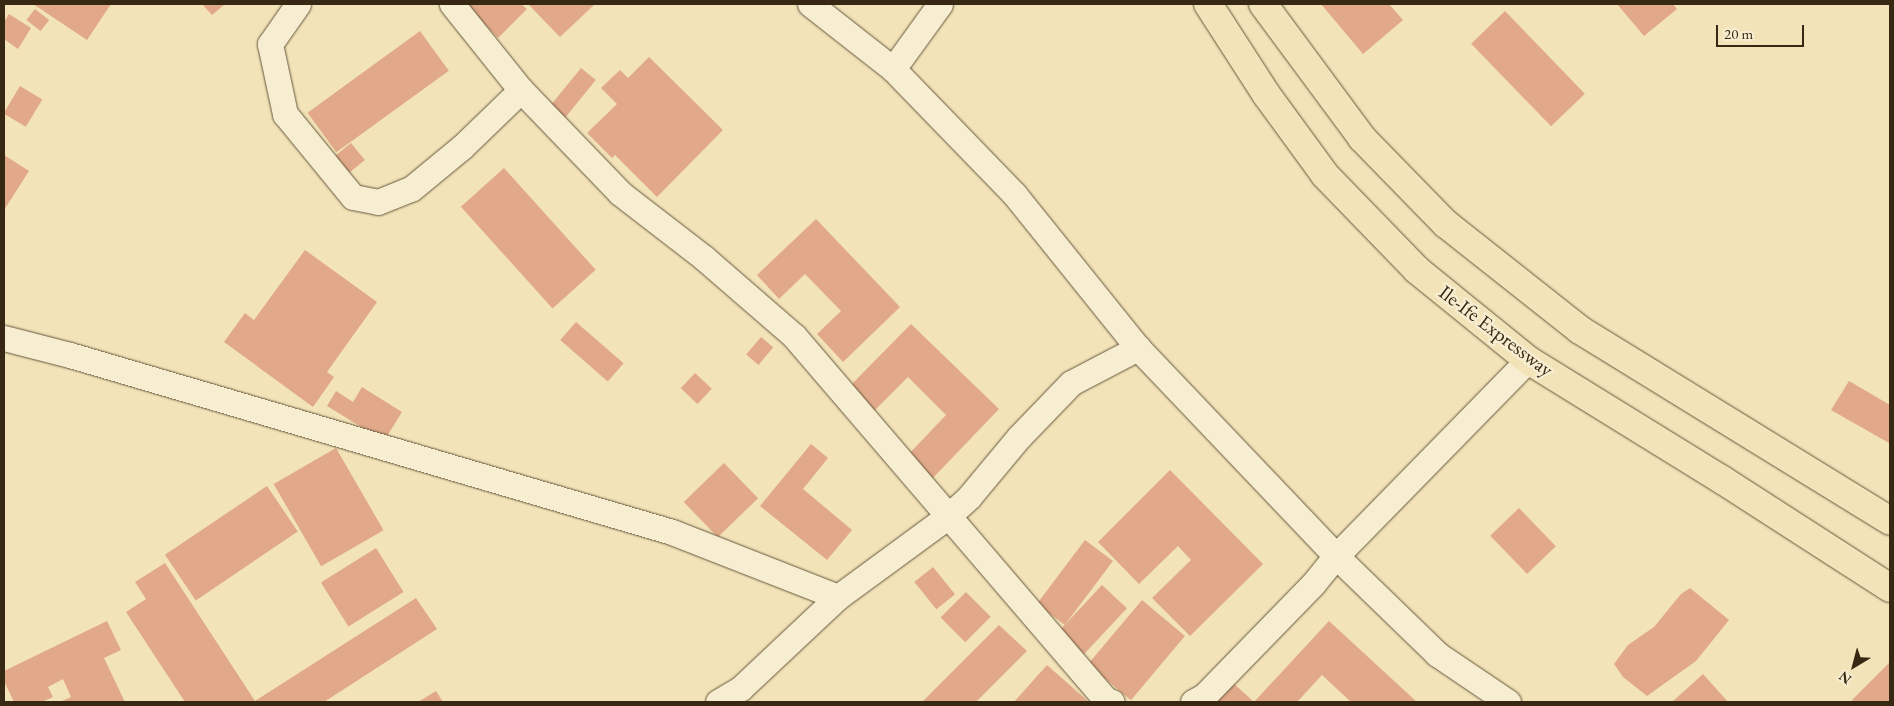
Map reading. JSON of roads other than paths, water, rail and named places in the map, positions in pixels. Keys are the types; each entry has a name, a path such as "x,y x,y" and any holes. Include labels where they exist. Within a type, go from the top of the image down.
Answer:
{"main road":[{"name":"Ile-Ife Expressway","path":"1208,4 1266,94 1325,175 1418,270 1528,360 1721,479 1890,588"},
{"path":"1262,4 1362,138 1446,224 1580,330 1890,521"}],"street":[{"path":"298,4 270,44 285,114 353,196 378,202 411,189 462,147 521,90"},
{"path":"452,4 521,90 620,193 704,258 794,336 1106,700 1112,702"},
{"path":"810,4 893,69 1015,195 1138,348 1336,556 1437,654 1508,702"},
{"path":"893,69 940,4"},
{"path":"4,338 70,355 672,532 838,597"},
{"path":"718,702 740,688 838,597 948,517 969,497 1019,437 1071,383 1138,348"},
{"path":"1193,702 1211,689 1313,584 1336,556 1528,360"}]}
